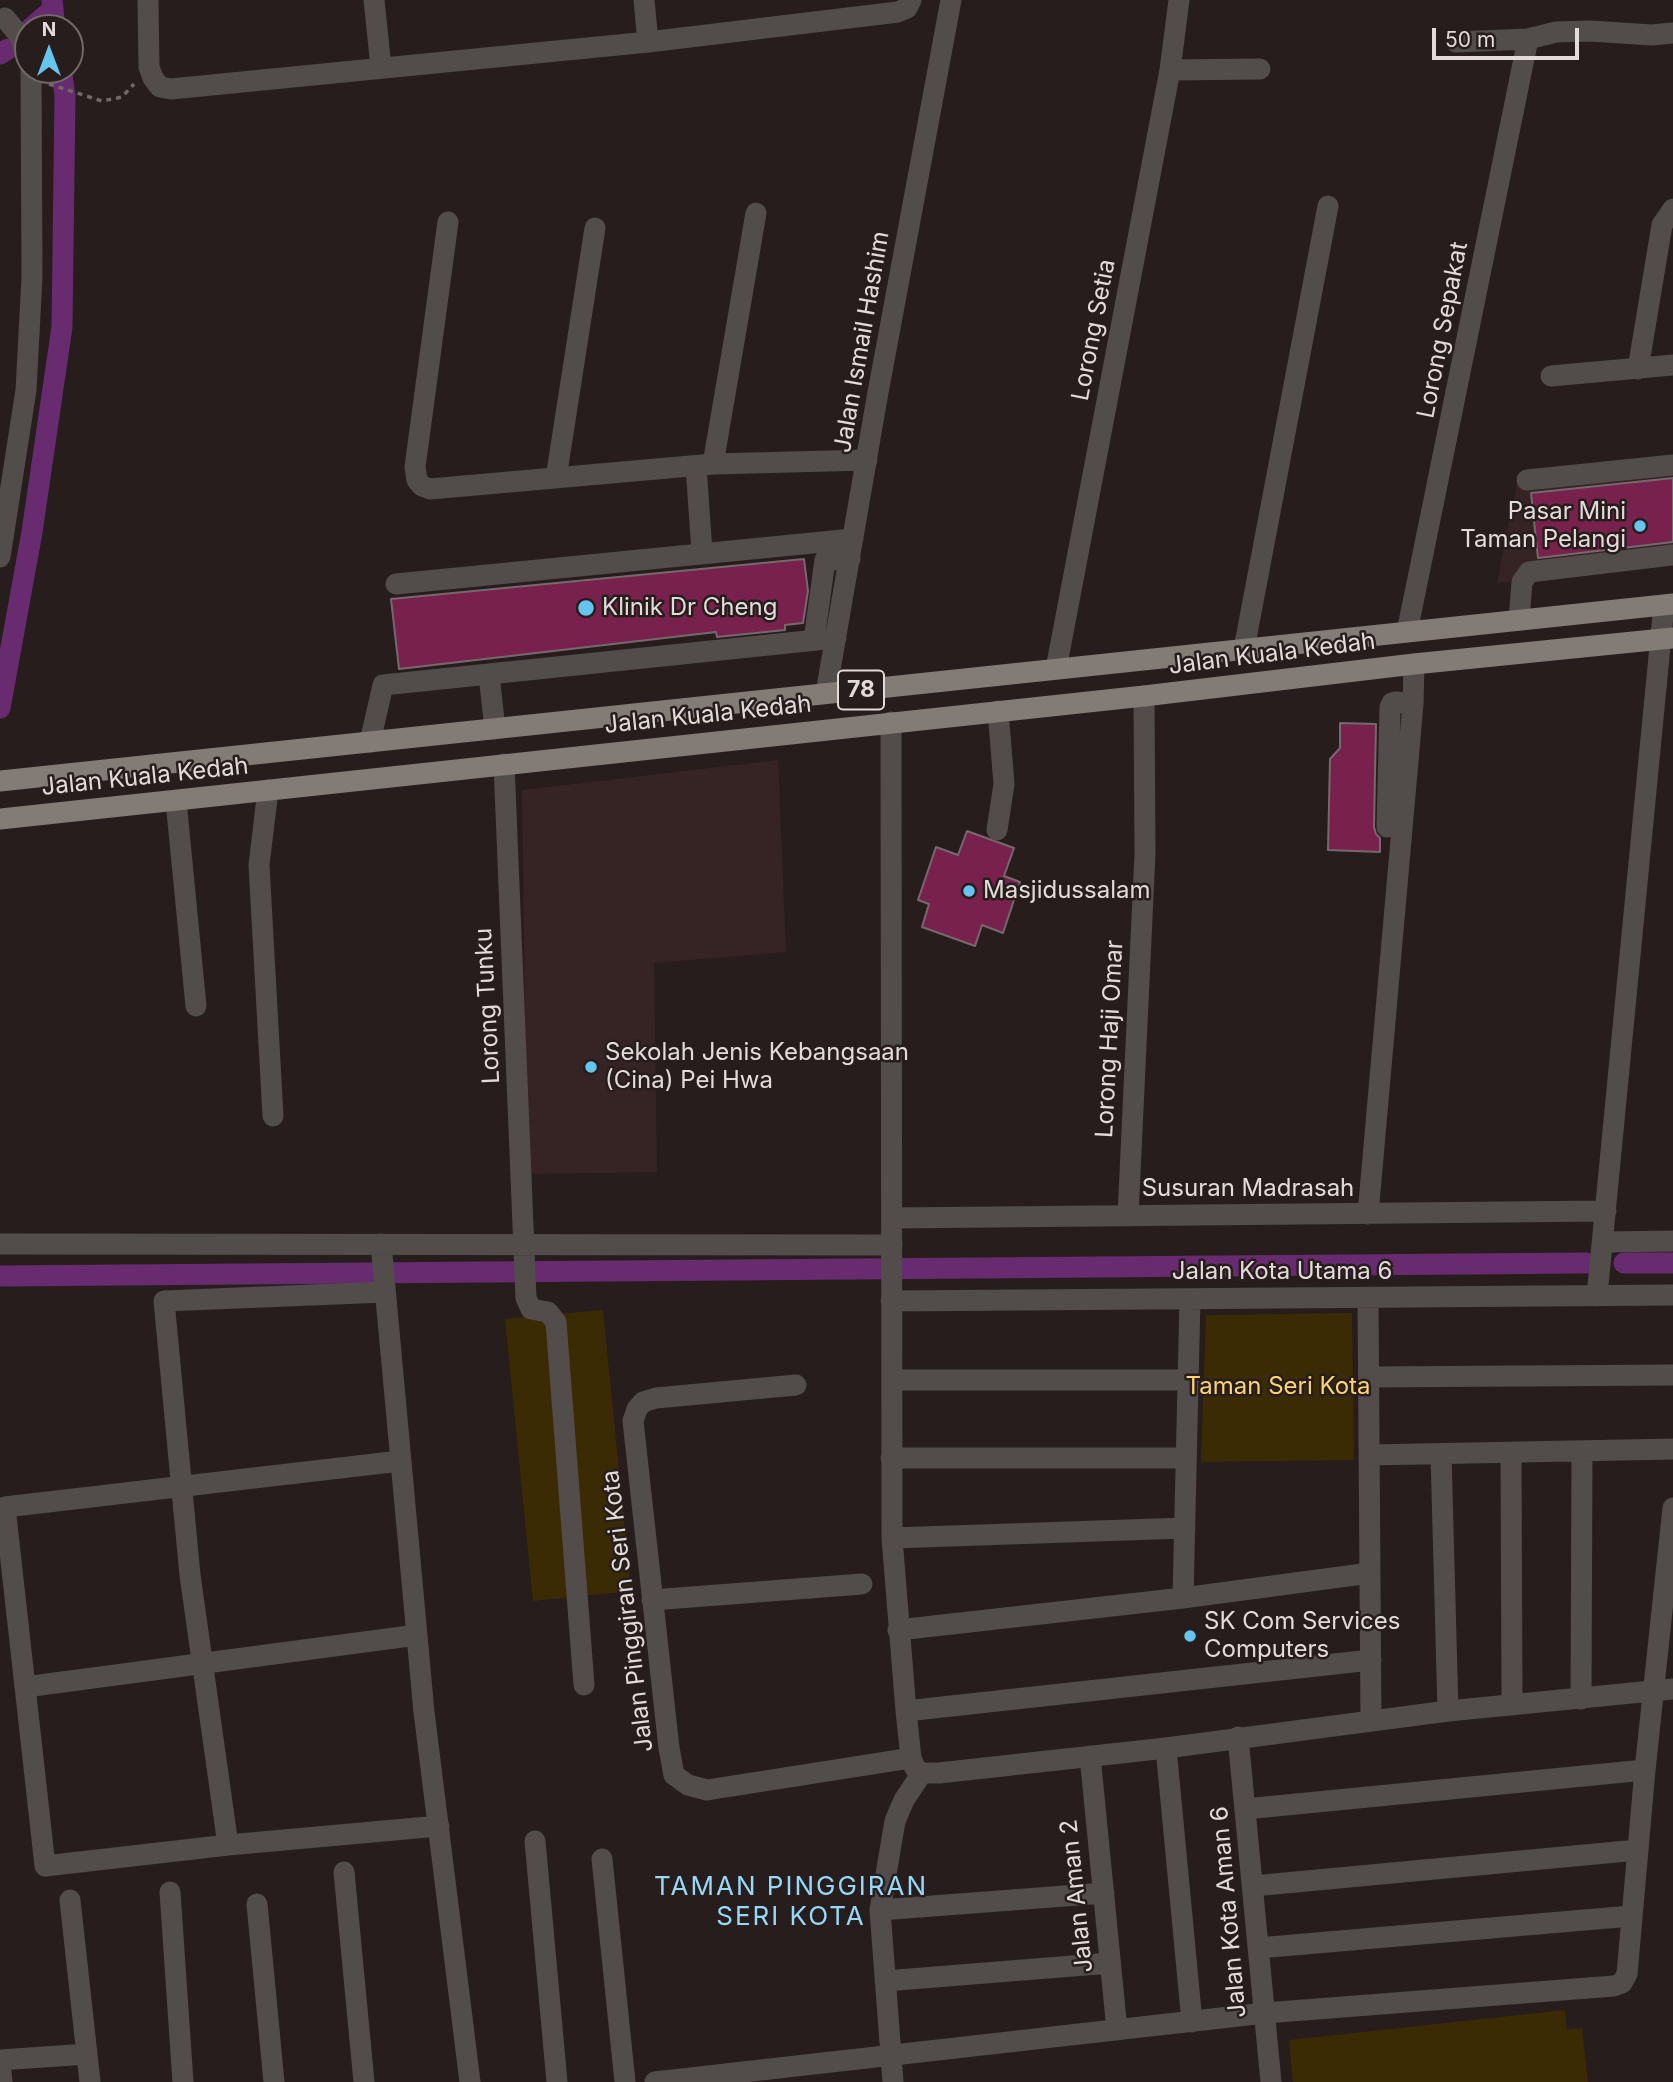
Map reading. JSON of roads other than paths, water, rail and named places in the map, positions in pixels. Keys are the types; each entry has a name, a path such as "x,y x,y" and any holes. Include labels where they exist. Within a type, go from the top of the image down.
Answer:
{"main road":[{"name":"Jalan Kuala Kedah","path":"0,781 1669,605"},
{"name":"Jalan Kuala Kedah","path":"0,819 1667,638"}],"street":[{"path":"154,0 148,0 149,67 160,87 171,89 648,42 898,12 907,8 911,0"},
{"path":"374,0 381,67"},
{"path":"644,0 648,42"},
{"name":"Jalan Ismail Hashim","path":"826,693 951,0"},
{"name":"Lorong Setia","path":"1056,669 1170,70 1179,0"},
{"path":"1456,42 1528,39 1590,30 1652,35 1673,33"},
{"name":"Lorong Sepakat","path":"1407,632 1417,596 1528,39"},
{"path":"1170,70 1260,69"},
{"path":"0,557 26,390 37,84"},
{"path":"1244,649 1328,206"},
{"path":"1638,369 1662,225 1673,209"},
{"path":"702,552 704,465 756,213"},
{"path":"448,222 415,467 417,480 422,486 430,489 704,465 867,460"},
{"path":"556,478 595,228"},
{"path":"1550,376 1673,365"},
{"path":"1527,480 1673,465"},
{"path":"396,584 702,552 851,549"},
{"path":"814,640 825,561 851,549"},
{"path":"1519,620 1522,582 1529,572 1673,555"},
{"path":"1597,1296 1669,605"},
{"path":"370,742 383,685 836,638"},
{"path":"1368,1214 1413,704 1414,664"},
{"path":"489,675 495,729"},
{"name":"Lorong Haji Omar","path":"1128,1216 1145,854 1144,696"},
{"path":"1387,827 1391,707 1392,703 1396,702 1413,704"},
{"path":"997,830 1004,784 998,711"},
{"path":"891,722 892,1538 906,1711 916,1766 895,1821 880,1910 893,2082"},
{"name":"Lorong Tunku","path":"504,764 526,1298 531,1309 548,1312 556,1322 584,1685"},
{"path":"268,790 260,865 274,1116"},
{"path":"176,800 196,1006"},
{"name":"Susuran Madrasah","path":"892,1218 1606,1211"},
{"path":"1604,1242 1673,1241"},
{"path":"0,1244 383,1271"},
{"path":"228,1845 190,1575 164,1301 525,1254 892,1253"},
{"path":"383,1271 417,1635 470,2082"},
{"name":"Jalan Kota Utama 6","path":"892,1293 1190,1298 1673,1295"},
{"path":"1183,1598 1190,1298"},
{"path":"1368,1298 1371,1721"},
{"path":"1369,1377 1673,1376"},
{"path":"892,1380 1188,1380"},
{"name":"Jalan Pinggiran Seri Kota","path":"796,1385 656,1398 643,1402 633,1421 669,1748 674,1775 688,1785 707,1790 916,1766 1090,1756 1448,1711 1663,1691"},
{"path":"1369,1455 1673,1449"},
{"path":"1581,1699 1582,1451"},
{"path":"1511,1453 1512,1705"},
{"path":"1441,1454 1448,1711"},
{"path":"891,1458 1186,1458"},
{"path":"400,1461 5,1507 45,1866 228,1845 439,1826"},
{"path":"655,2082 1265,2012 1615,1986 1622,1983 1627,1974 1645,1770 1663,1691 1673,1507"},
{"path":"892,1538 1185,1528"},
{"path":"898,1630 1183,1598 1370,1573"},
{"path":"652,1600 862,1584"},
{"path":"25,1688 417,1635"},
{"path":"906,1711 1371,1660"},
{"name":"Jalan Kota Aman 6","path":"1238,1737 1271,2082"},
{"path":"1166,1748 1192,2022"},
{"name":"Jalan Aman 2","path":"1090,1756 1117,2030"},
{"path":"1245,1809 1645,1770"},
{"path":"535,1841 557,2082"},
{"path":"1253,1885 1638,1850"},
{"path":"602,1859 625,2082"},
{"path":"344,1872 364,2082"},
{"path":"170,1892 183,2082"},
{"path":"880,1910 1104,1893"},
{"path":"70,1900 89,2082"},
{"path":"257,1904 274,2082"},
{"path":"1258,1948 1631,1916"},
{"path":"885,1981 1110,1963"},
{"path":"2,2082 0,2061 87,2054"}],"waterway":[{"path":"52,0 54,14"},
{"path":"47,14 52,10"},
{"path":"0,54 8,49"},
{"path":"0,708 32,532 62,327 63,84"},
{"path":"0,1276 1586,1263"},
{"path":"1624,1263 1673,1263"}],"place":[{"name":"Pasar Mini Taman Pelangi","path":"1640,526"},
{"name":"Klinik Dr Cheng","path":"586,608"},
{"name":"Masjidussalam","path":"969,891"},
{"name":"Sekolah Jenis Kebangsaan (Cina) Pei Hwa","path":"591,1067"},
{"name":"SK Com Services Computers","path":"1190,1636"}],"district":[{"name":"TAMAN PINGGIRAN SERI KOTA","path":"791,1902"}],"park label":[{"name":"Taman Seri Kota","path":"1278,1387"}]}
